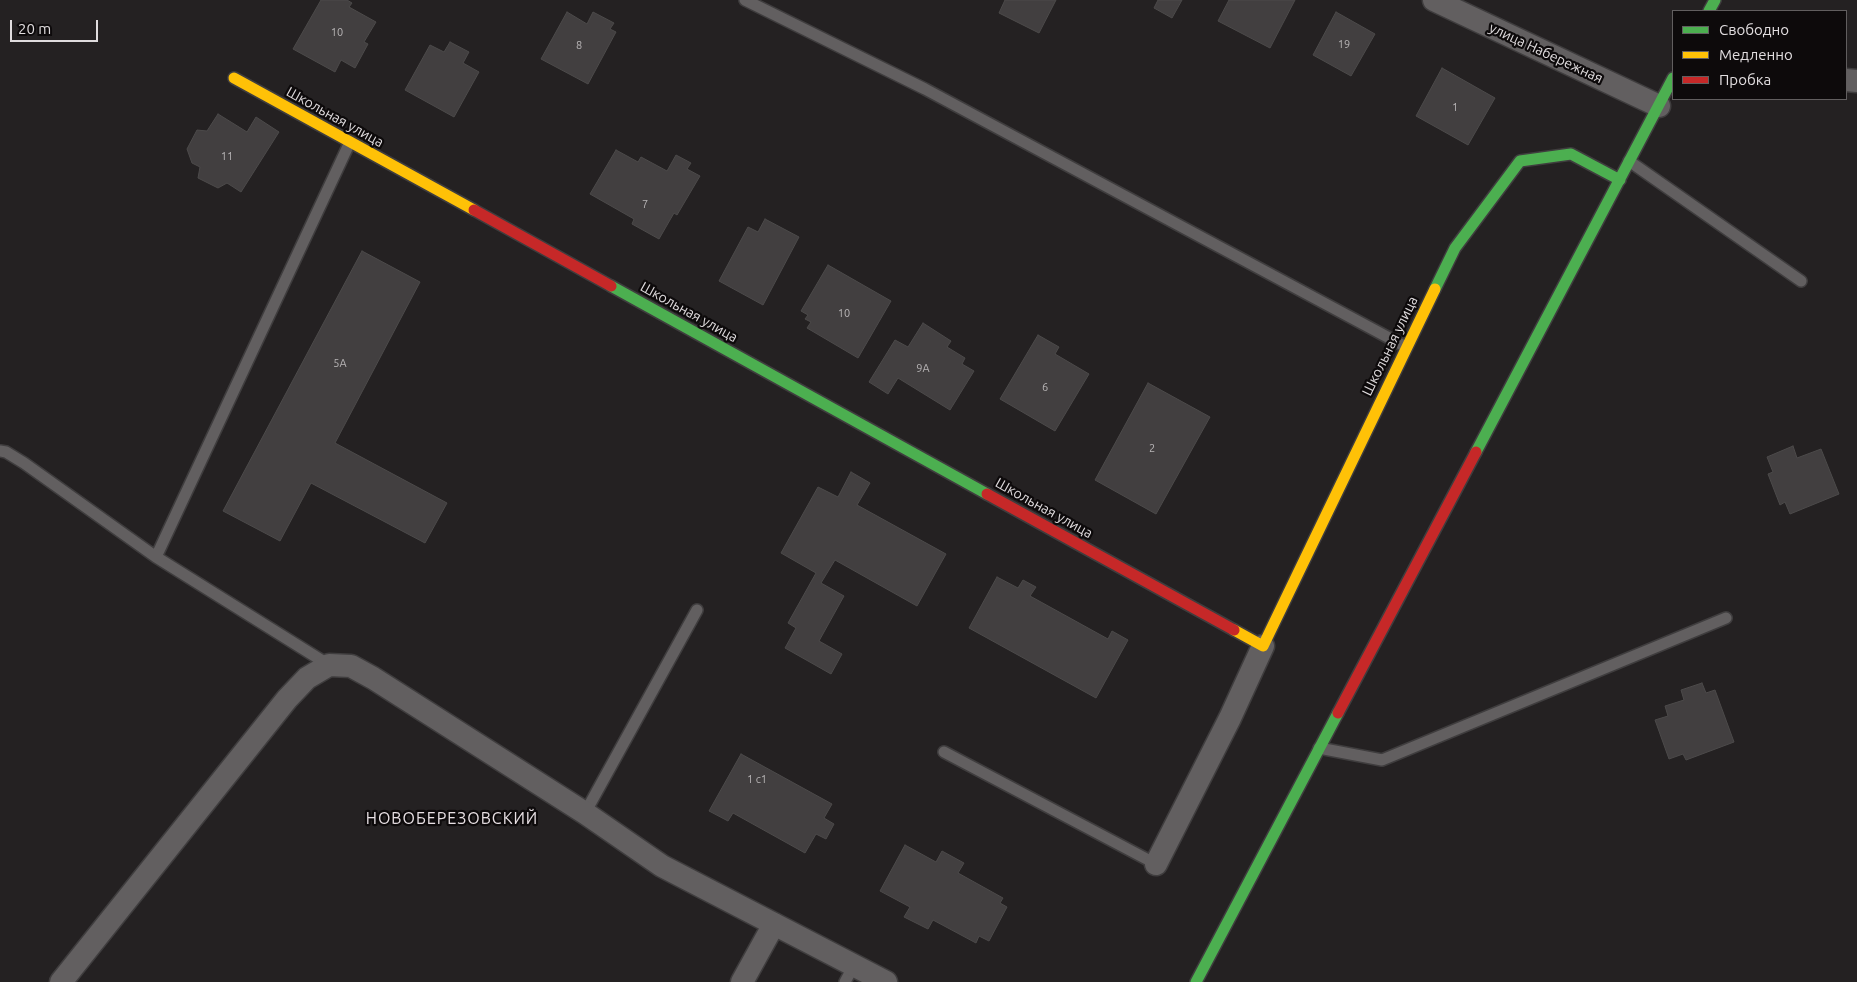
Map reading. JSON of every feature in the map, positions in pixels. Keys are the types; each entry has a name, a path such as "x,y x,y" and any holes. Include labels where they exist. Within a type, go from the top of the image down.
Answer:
{"street":[{"name":"улица Набережная","path":"1434,0 1659,106"},
{"name":"Школьная улица","path":"234,78 1263,646 1454,248 1520,161 1571,154 1620,180"},
{"path":"1196,982 1672,80"},
{"path":"1156,864 1230,718 1263,646"},
{"path":"61,982 287,699 306,678 329,665 351,666 373,678 585,813 662,866 774,924 849,974 886,982"},
{"path":"742,982 774,924"}],"lane":[{"path":"744,0 925,88 1406,347"},
{"path":"156,558 350,142"},
{"path":"1629,161 1801,281"},
{"path":"2,450 24,462 156,558 329,665"},
{"path":"585,813 697,610"},
{"path":"1319,748 1382,760 1726,618"},
{"path":"944,752 1156,864"}],"building":[{"path":"321,0 347,0 352,3 349,7 376,22 364,42 368,44 355,68 341,60 335,72 293,49"},
{"path":"1005,0 1056,0 1039,33 999,13"},
{"path":"1158,0 1182,0 1172,18 1154,8"},
{"path":"1229,0 1295,0 1270,48 1218,21"},
{"path":"567,12 587,24 593,12 614,23 610,29 616,32 588,84 541,59"},
{"path":"1336,12 1375,34 1351,76 1313,55"},
{"path":"450,42 469,52 463,63 479,72 454,117 405,90 430,45 444,52"},
{"path":"1442,68 1495,98 1468,145 1416,116"},
{"path":"218,114 247,132 256,117 279,132 241,192 227,183 218,188 198,178 200,167 192,163 187,149 197,130 207,131"},
{"path":"616,150 638,162 641,157 667,171 676,155 691,163 687,169 700,176 677,215 674,213 659,239 632,224 634,219 590,194"},
{"path":"765,219 799,237 763,305 719,281 748,227 758,232"},
{"path":"362,251 420,282 335,443 447,503 425,543 311,483 280,541 223,511"},
{"path":"828,265 891,301 858,358 807,328 811,322 805,319 808,315 801,311"},
{"path":"923,323 951,341 947,347 965,358 962,364 974,371 950,410 898,378 888,394 869,382 895,340 908,347"},
{"path":"1038,335 1059,347 1055,354 1089,374 1055,431 1000,399"},
{"path":"1148,383 1210,417 1156,514 1095,480"},
{"path":"1793,446 1797,458 1821,449 1839,494 1790,514 1785,502 1780,505 1768,474 1773,472 1767,457"},
{"path":"851,472 870,483 857,505 946,554 917,606 835,560 821,583 844,596 819,641 842,654 831,674 785,648 796,628 788,623 816,573 781,553 818,487 838,497"},
{"path":"997,577 1018,588 1023,580 1036,587 1030,596 1108,639 1112,631 1128,640 1096,698 969,628"},
{"path":"1702,683 1706,693 1715,690 1734,742 1686,760 1683,754 1669,759 1655,720 1668,716 1665,706 1684,700 1681,690"},
{"path":"741,754 832,804 824,818 834,824 826,839 816,834 805,853 733,813 728,821 709,811"},
{"path":"905,845 936,862 942,851 964,863 958,873 1003,898 1000,903 1007,907 989,941 979,936 976,943 933,920 928,929 904,917 910,907 880,891"}],"traffic: fast":[{"path":"1710,10 1715,0"},
{"path":"1476,452 1672,80"},
{"path":"1435,289 1455,248 1520,161 1571,154 1620,180"},
{"path":"611,286 987,494"},
{"path":"1196,982 1338,713"}],"traffic: slow":[{"path":"234,78 474,210"},
{"path":"1234,630 1263,646 1435,289"}],"traffic: jam":[{"path":"474,210 611,286"},
{"path":"1338,713 1476,452"},
{"path":"987,494 1234,630"}],"district":[{"name":"НОВОБЕРЕЗОВСКИЙ","path":"452,819"}]}
